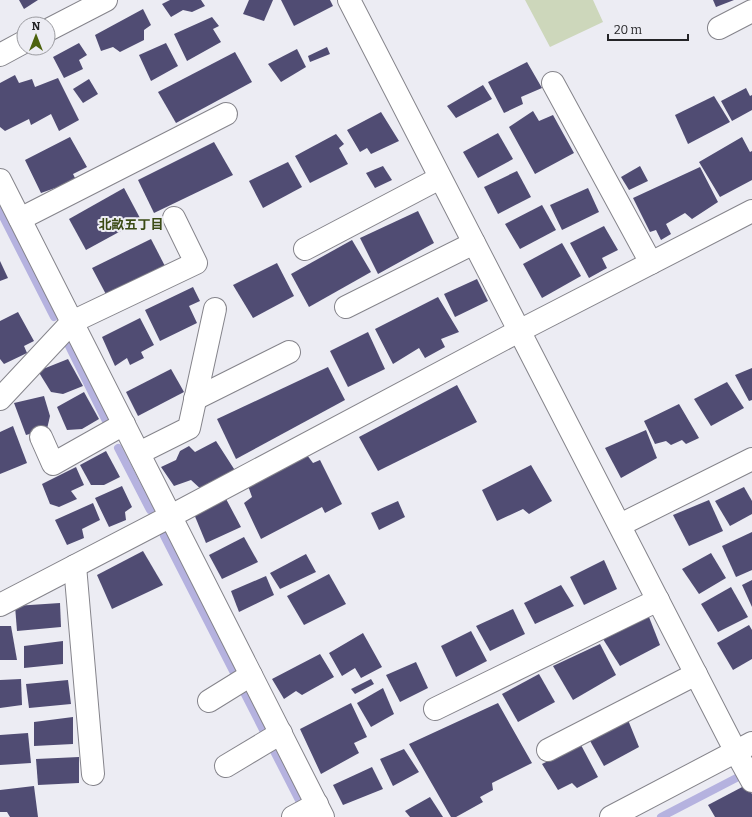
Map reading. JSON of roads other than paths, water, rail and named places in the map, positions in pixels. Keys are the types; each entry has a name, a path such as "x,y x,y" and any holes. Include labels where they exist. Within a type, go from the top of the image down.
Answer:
{"street":[{"path":"56,26 106,0"},
{"path":"349,0 696,674 744,747 752,781"},
{"path":"719,28 752,11"},
{"path":"0,55 16,46"},
{"path":"553,83 651,263"},
{"path":"20,220 226,114"},
{"path":"305,250 440,178"},
{"path":"0,180 320,811 293,817"},
{"path":"0,605 519,331 752,211"},
{"path":"0,399 72,322 196,263 174,218"},
{"path":"346,307 474,243"},
{"path":"138,453 188,428 215,309"},
{"path":"195,399 288,352"},
{"path":"41,437 53,464 124,424"},
{"path":"620,525 751,463"},
{"path":"75,566 93,774"},
{"path":"435,709 658,600"},
{"path":"548,750 696,674"},
{"path":"209,701 251,675"},
{"path":"226,766 280,733"},
{"path":"615,816 744,747"}],"waterway":[{"path":"0,211 54,317"},
{"path":"67,342 106,421"},
{"path":"118,448 150,510"},
{"path":"164,536 304,810"},
{"path":"661,817 746,773"}],"district":[{"name":"北畝五丁目","path":"131,224"}]}
